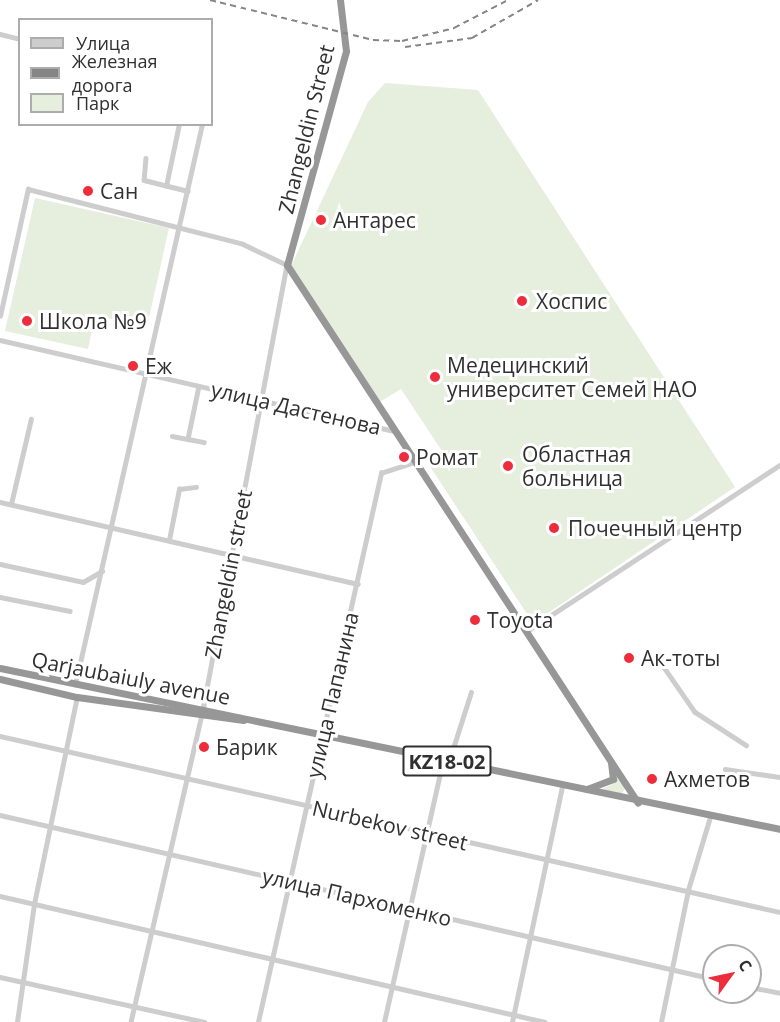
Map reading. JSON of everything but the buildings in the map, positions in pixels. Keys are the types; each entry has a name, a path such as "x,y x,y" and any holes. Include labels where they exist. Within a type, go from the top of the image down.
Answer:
{"highway":[{"name":"Zhangeldin Street","path":"287,265 346,51 340,0"},
{"path":"287,265 605,749 638,803"},
{"name":"Qarjaubaiuly avenue","path":"0,668 75,685 204,706 256,721 638,803"},
{"name":"Qarjaubaiuly avenue","path":"0,680 77,697 201,718 256,721"},
{"path":"570,788 592,790 613,779 605,749"},
{"path":"627,785 644,801 668,809"},
{"name":"KZ18-02","path":"638,803 780,830"}],"street":[{"path":"0,34 18,38"},
{"path":"166,186 179,126"},
{"path":"75,685 202,126"},
{"path":"147,158 144,180 188,191"},
{"path":"0,316 28,189 243,244 287,265"},
{"name":"Zhangeldin street","path":"130,1022 136,1008 151,932 204,706 287,265"},
{"name":"улица Дастенова","path":"0,340 394,431"},
{"name":"улица Дастенова","path":"188,439 199,386"},
{"path":"11,504 31,419"},
{"path":"172,436 204,442"},
{"name":"улица Папанина","path":"258,1022 305,805 325,734 381,473 415,462"},
{"path":"527,631 780,465"},
{"path":"169,540 179,489 196,487"},
{"path":"0,502 358,584"},
{"path":"0,564 83,582 102,571"},
{"path":"0,597 70,611"},
{"path":"659,660 695,712 746,746"},
{"path":"384,1022 390,984 425,832 446,760 471,692"},
{"path":"17,1022 20,982 34,904 77,697"},
{"name":"Nurbekov street","path":"0,736 188,782 305,805 780,912"},
{"path":"725,769 780,777"},
{"path":"512,1022 562,787"},
{"name":"улица Пархоменко","path":"0,815 702,977"},
{"path":"661,1022 674,971 688,890 710,817"},
{"path":"0,896 151,932 390,984 545,1022"},
{"path":"0,977 204,1022"},
{"path":"762,989 780,993"}],"green space":[{"path":"385,83 478,90 735,487 533,623 429,465 444,454 401,389 378,403 291,266 368,102"},
{"path":"35,198 169,228 147,327 95,315 88,349 5,331"},
{"path":"617,769 627,785 621,795 602,789 613,784"}],"railway":[{"path":"210,0 373,40 402,41 454,28 508,0"},
{"path":"405,47 472,38 538,0"}],"place":[{"name":"Сан","path":"88,191"},
{"name":"Антарес","path":"321,220"},
{"name":"Хоспис","path":"522,301"},
{"name":"Школа №9","path":"27,321"},
{"name":"Еж","path":"133,366"},
{"name":"Медецинский университет Семей НАО","path":"435,377"},
{"name":"Ромат","path":"404,457"},
{"name":"Областная больница","path":"508,466"},
{"name":"Почечный центр","path":"554,528"},
{"name":"Toyota","path":"475,620"},
{"name":"Ак-тоты","path":"629,658"},
{"name":"Барик","path":"204,747"},
{"name":"Ахметов","path":"652,779"}]}
